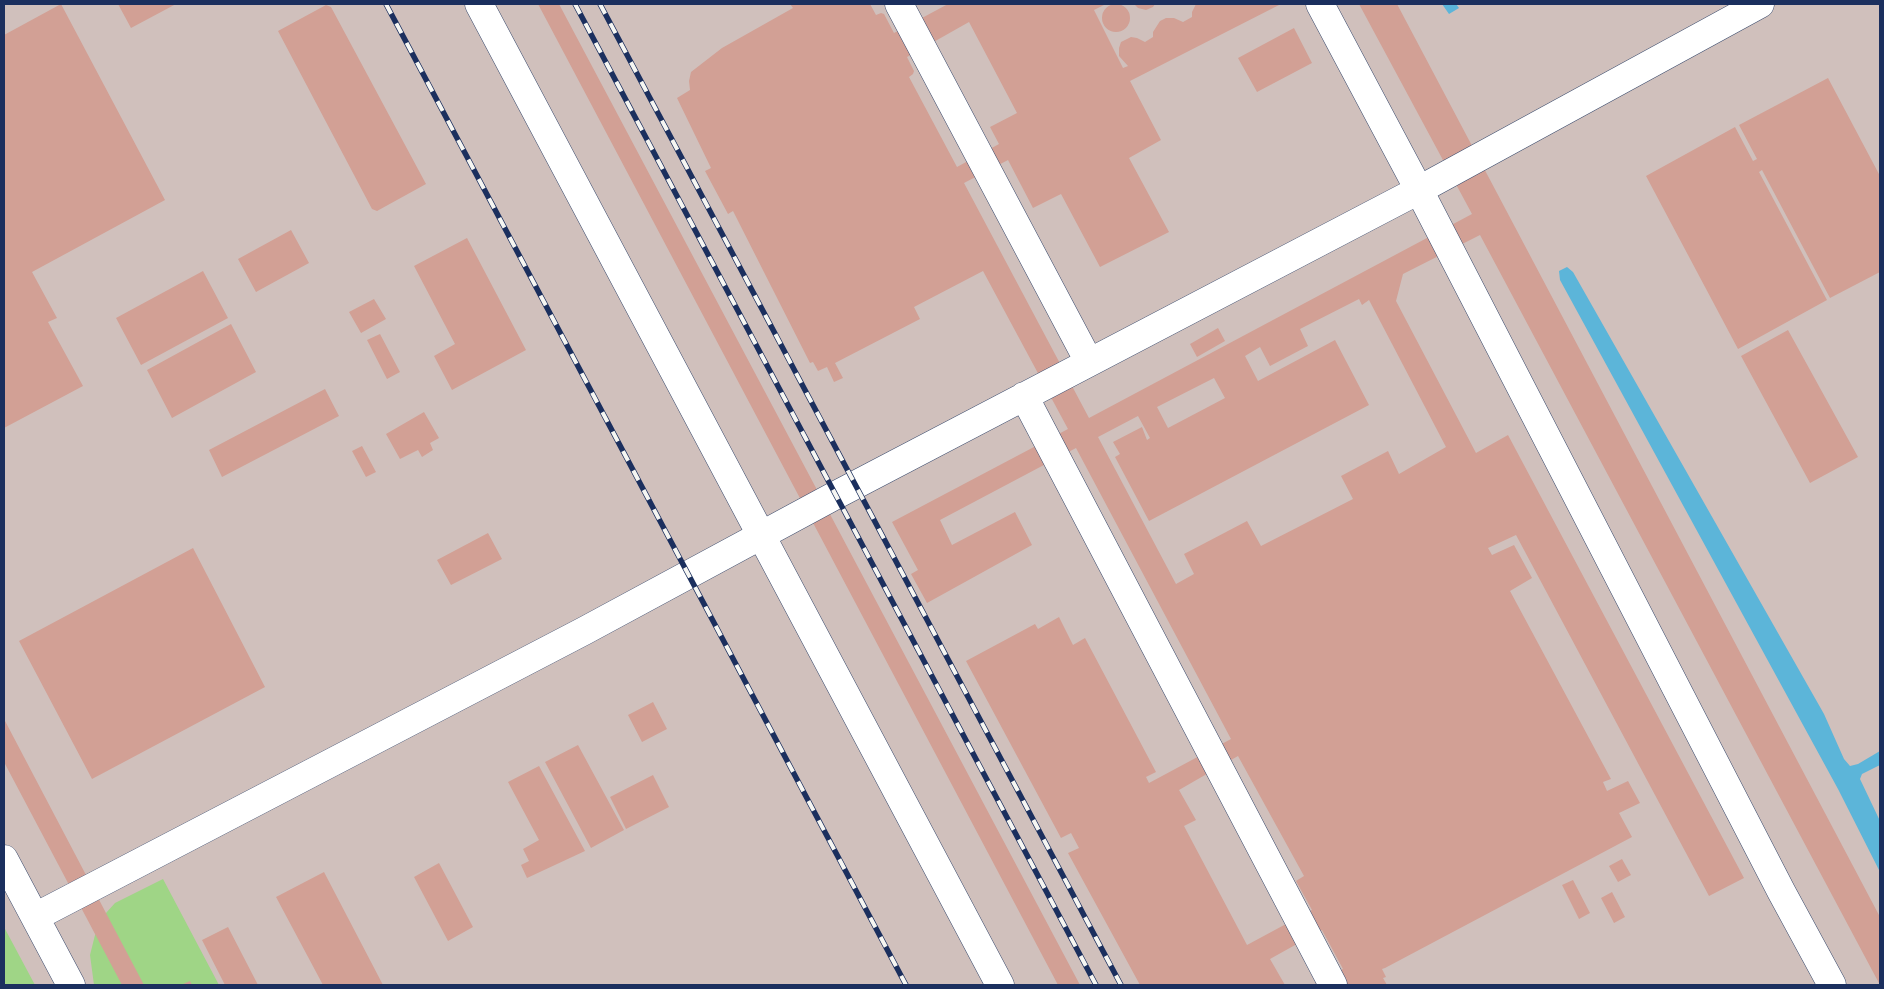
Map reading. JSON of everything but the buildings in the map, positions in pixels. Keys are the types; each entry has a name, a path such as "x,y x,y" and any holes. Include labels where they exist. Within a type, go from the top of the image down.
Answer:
{"lane":[{"path":"479,4 1000,985"},
{"path":"899,4 1089,362"},
{"path":"1320,4 1419,190 1780,891 1832,985"},
{"path":"35,917 575,636 760,535 1419,190 1760,4"},
{"path":"1024,396 1333,985"},
{"path":"4,859 71,985"}],"shaded area":[{"path":"4,4 1880,4 1880,985 4,985"}],"green space":[{"path":"163,879 219,985 94,985 90,955 95,935 106,913 115,903"},
{"path":"4,927 35,985 4,985"}],"water":[{"path":"1442,4 1456,4 1459,8 1449,14"},
{"path":"1567,267 1573,272 1824,714 1844,759 1850,766 1858,764 1880,751 1880,765 1862,774 1860,779 1880,821 1880,872 1838,789 1560,280 1559,271"}],"railway":[{"path":"386,4 906,985"},
{"path":"575,4 1096,985"},
{"path":"600,4 1121,985"}]}
